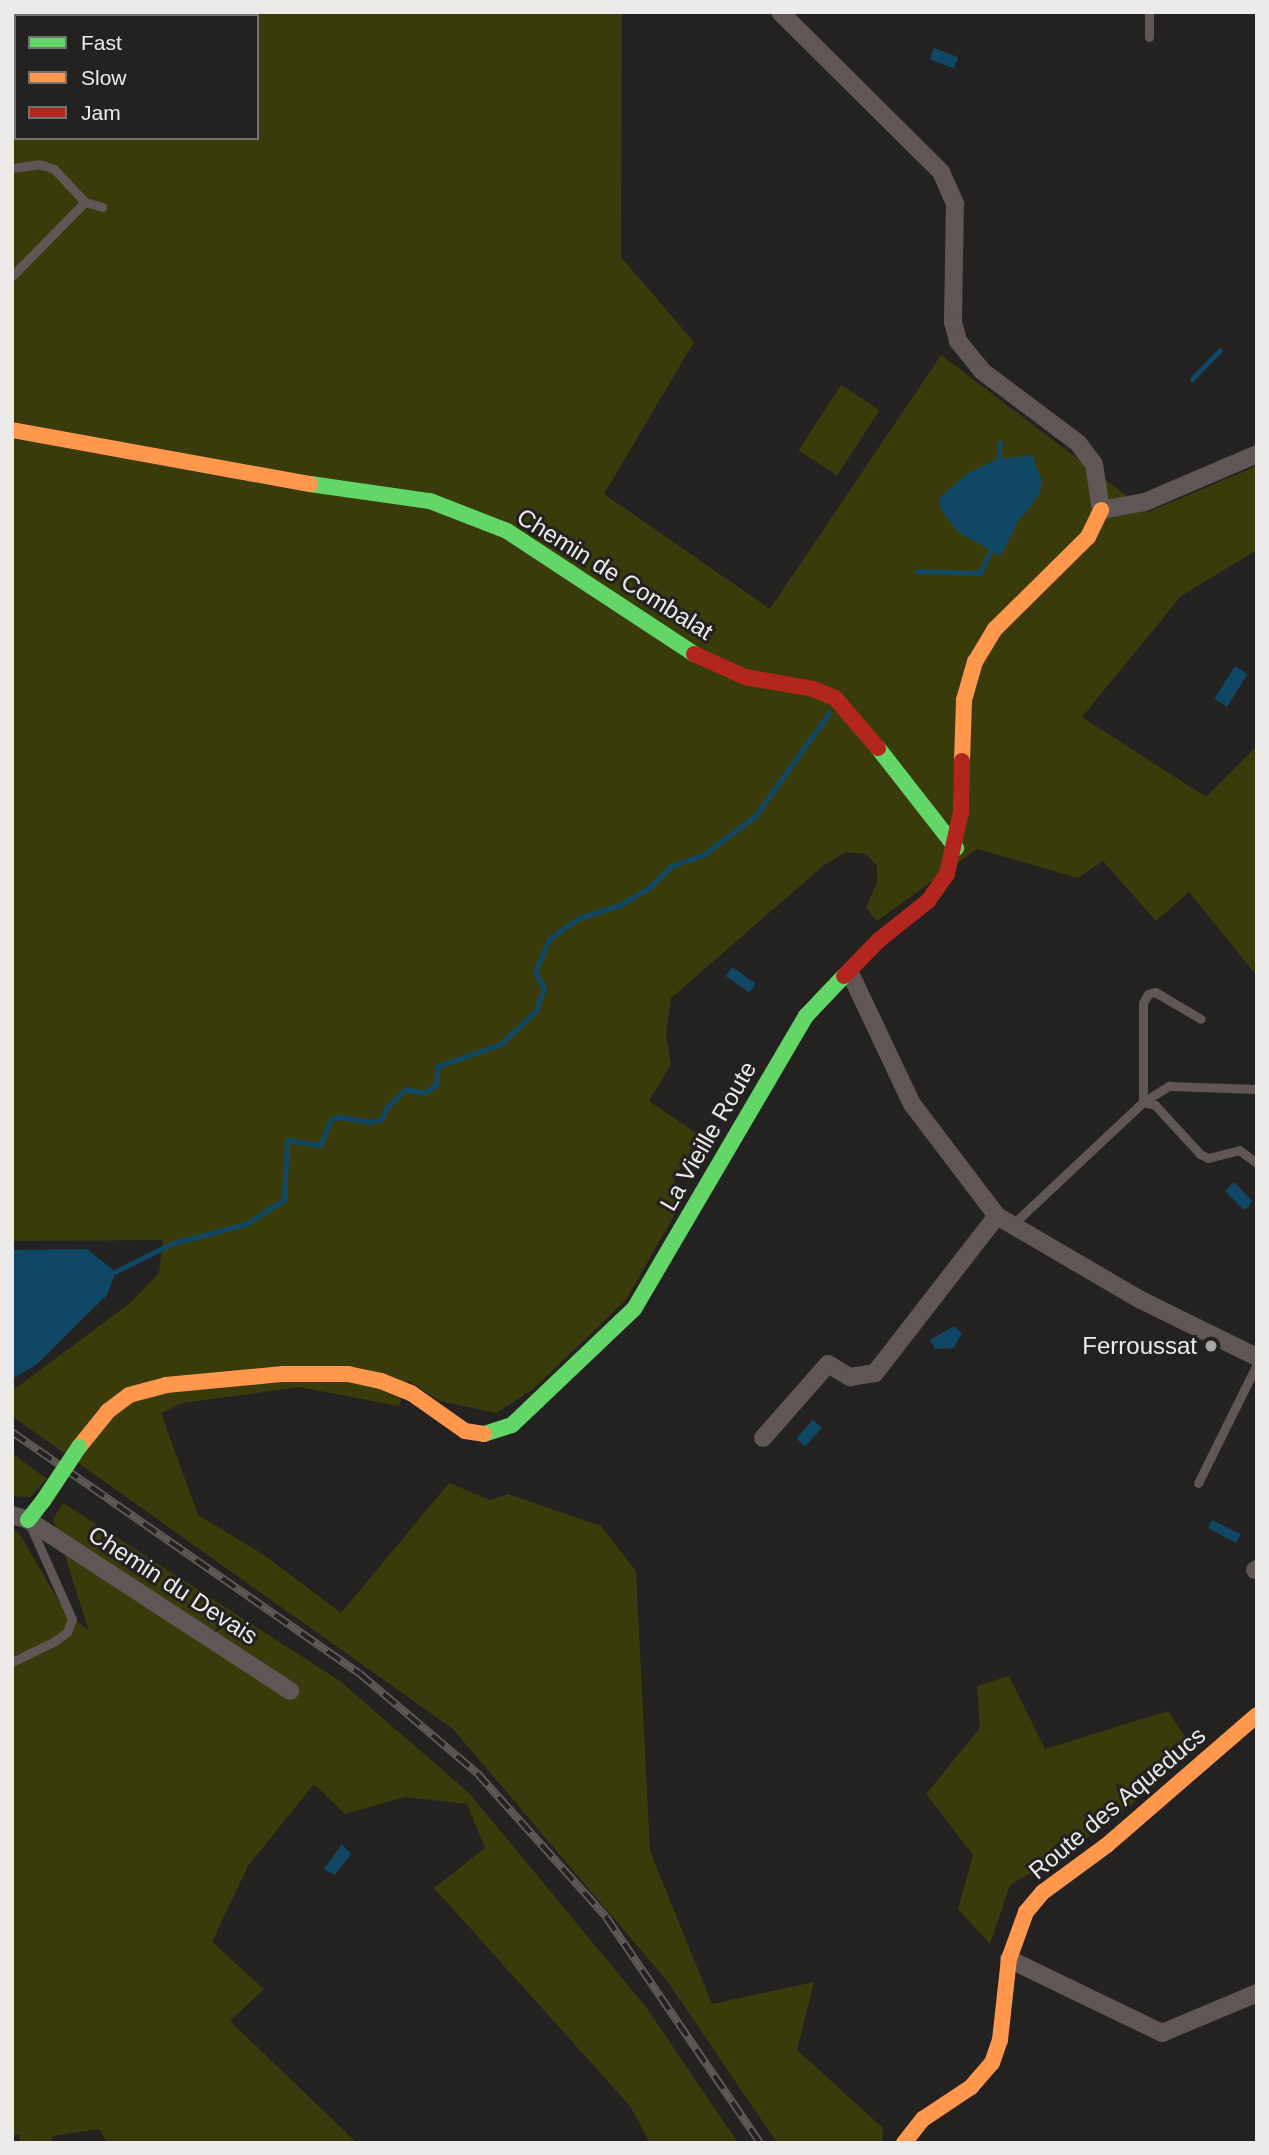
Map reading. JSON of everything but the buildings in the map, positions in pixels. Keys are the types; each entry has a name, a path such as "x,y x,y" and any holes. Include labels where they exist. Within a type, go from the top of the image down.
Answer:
{"street":[{"path":"780,12 941,172 955,204 953,322 958,341 982,371 1078,443 1094,464 1101,510 1144,502 1257,454"},
{"name":"Chemin de Combalat","path":"12,430 235,473 430,501 507,531 688,651 745,677 813,689 835,698 860,722 901,782 956,848"},
{"name":"La Vieille Route","path":"20,1518 43,1501 79,1447 108,1411 129,1395 166,1385 283,1374 348,1374 381,1381 411,1393 465,1431 489,1435 512,1425 634,1309 806,1016 850,975 879,940 928,901 947,874 956,848 964,700 975,662 995,629 1088,537 1101,510"},
{"path":"850,975 912,1104 1003,1222 1257,1357"},
{"path":"763,1438 828,1364 850,1377 875,1374 1003,1222"},
{"name":"Chemin du Devais","path":"20,1518 290,1692"},
{"name":"Route des Aqueducs","path":"904,2143 923,2119 971,2087 988,2070 1000,2040 1009,1959 1026,1912 1043,1892 1108,1845 1257,1715"},
{"path":"1009,1959 1162,2033 1257,1993"}],"lane":[{"path":"1149,12 1149,37"},
{"path":"12,168 40,164 54,169 85,202 102,207"},
{"path":"12,276 85,202"},
{"path":"1143,1102 1143,1003 1148,994 1156,992 1201,1019"},
{"path":"1003,1222 1143,1102 1169,1086 1257,1089"},
{"path":"1143,1102 1155,1105 1200,1154 1208,1158 1239,1150 1257,1163"},
{"path":"1198,1483 1257,1364"},
{"path":"12,1662 55,1641 66,1632 72,1619 20,1518"}],"shaded area":[{"path":"12,12 622,12 621,257 694,342 604,494 770,609 941,355 1148,512 1257,466 1257,550 1181,596 1082,717 1206,797 1257,746 1257,976 1189,892 1156,921 1103,861 1078,878 977,849 877,921 866,907 877,883 877,866 866,854 846,852 824,865 671,998 666,1035 671,1065 649,1101 699,1135 673,1181 688,1191 626,1300 532,1390 496,1413 440,1401 408,1381 399,1406 299,1387 183,1403 161,1413 198,1515 264,1555 341,1613 449,1483 490,1500 508,1494 601,1526 636,1571 650,1851 712,2004 814,1982 797,2050 883,2128 882,2143 777,2143 668,1982 453,1729 12,1416 12,1391 130,1303 159,1273 163,1240 12,1241"},
{"path":"841,385 880,410 837,475 799,450"},
{"path":"12,1453 47,1479 30,1497 12,1496"},
{"path":"63,1503 340,1681 469,1793 646,2007 738,2143 650,2143 630,2106 434,1888 485,1848 467,1804 405,1797 345,1814 314,1784 248,1866 212,1942 264,1989 230,2021 357,2143 108,2143 99,2129 52,2136 53,2143 20,2143 19,2135 12,2135 12,1529 19,1533 64,1610 89,1631 53,1519"},
{"path":"1009,1676 1045,1749 1168,1711 1191,1746 1127,1809 1063,1855 1010,1885 990,1944 958,1909 973,1855 926,1794 980,1728 977,1686"}],"water":[{"path":"934,48 958,57 954,69 930,59"},
{"path":"1032,455 1042,481 1039,495 1017,523 1001,556 958,532 941,510 939,498 968,473 998,459"},
{"path":"1235,666 1248,674 1227,707 1214,699"},
{"path":"732,967 756,984 749,993 726,976"},
{"path":"1234,1182 1252,1201 1248,1208 1243,1209 1225,1191"},
{"path":"87,1249 116,1272 107,1295 36,1365 12,1379 12,1250"},
{"path":"954,1326 962,1333 954,1348 935,1349 930,1340"},
{"path":"813,1420 822,1428 805,1447 796,1439"},
{"path":"1212,1520 1241,1534 1236,1543 1208,1528"},
{"path":"342,1844 351,1854 335,1875 324,1869"}],"waterway":[{"path":"1192,379 1220,350"},
{"path":"998,464 1000,443"},
{"path":"917,571 980,573 992,547"},
{"path":"112,1273 173,1243 246,1224 284,1200 287,1140 320,1145 331,1119 340,1117 370,1122 382,1119 385,1109 406,1089 424,1093 436,1085 438,1066 501,1044 536,1010 544,988 535,972 549,939 579,918 620,905 650,887 671,866 703,855 755,816 829,713"}],"railway":[{"path":"12,1432 359,1673 477,1773 606,1917 760,2143"}],"traffic: fast":[{"path":"310,484 430,501 507,531 694,654"},
{"path":"878,748 956,848"},
{"path":"484,1434 512,1425 634,1309 806,1016 844,976"},
{"path":"43,1501 79,1447"},
{"path":"28,1520 43,1501"}],"traffic: slow":[{"path":"12,430 310,484"},
{"path":"962,761 964,700 975,662 995,629 1088,537 1101,510"},
{"path":"79,1447 108,1411 129,1395 166,1385 283,1374 348,1374 381,1381 411,1393 465,1431 484,1434"},
{"path":"904,2143 923,2119 971,2087 992,2063 1000,2040 1009,1959 1026,1912 1043,1892 1107,1845 1257,1715"}],"traffic: jam":[{"path":"694,654 745,677 813,689 835,698 878,748"},
{"path":"844,976 879,940 928,901 947,874 961,812 962,761"}],"place":[{"name":"Ferroussat","path":"1211,1346"}]}
